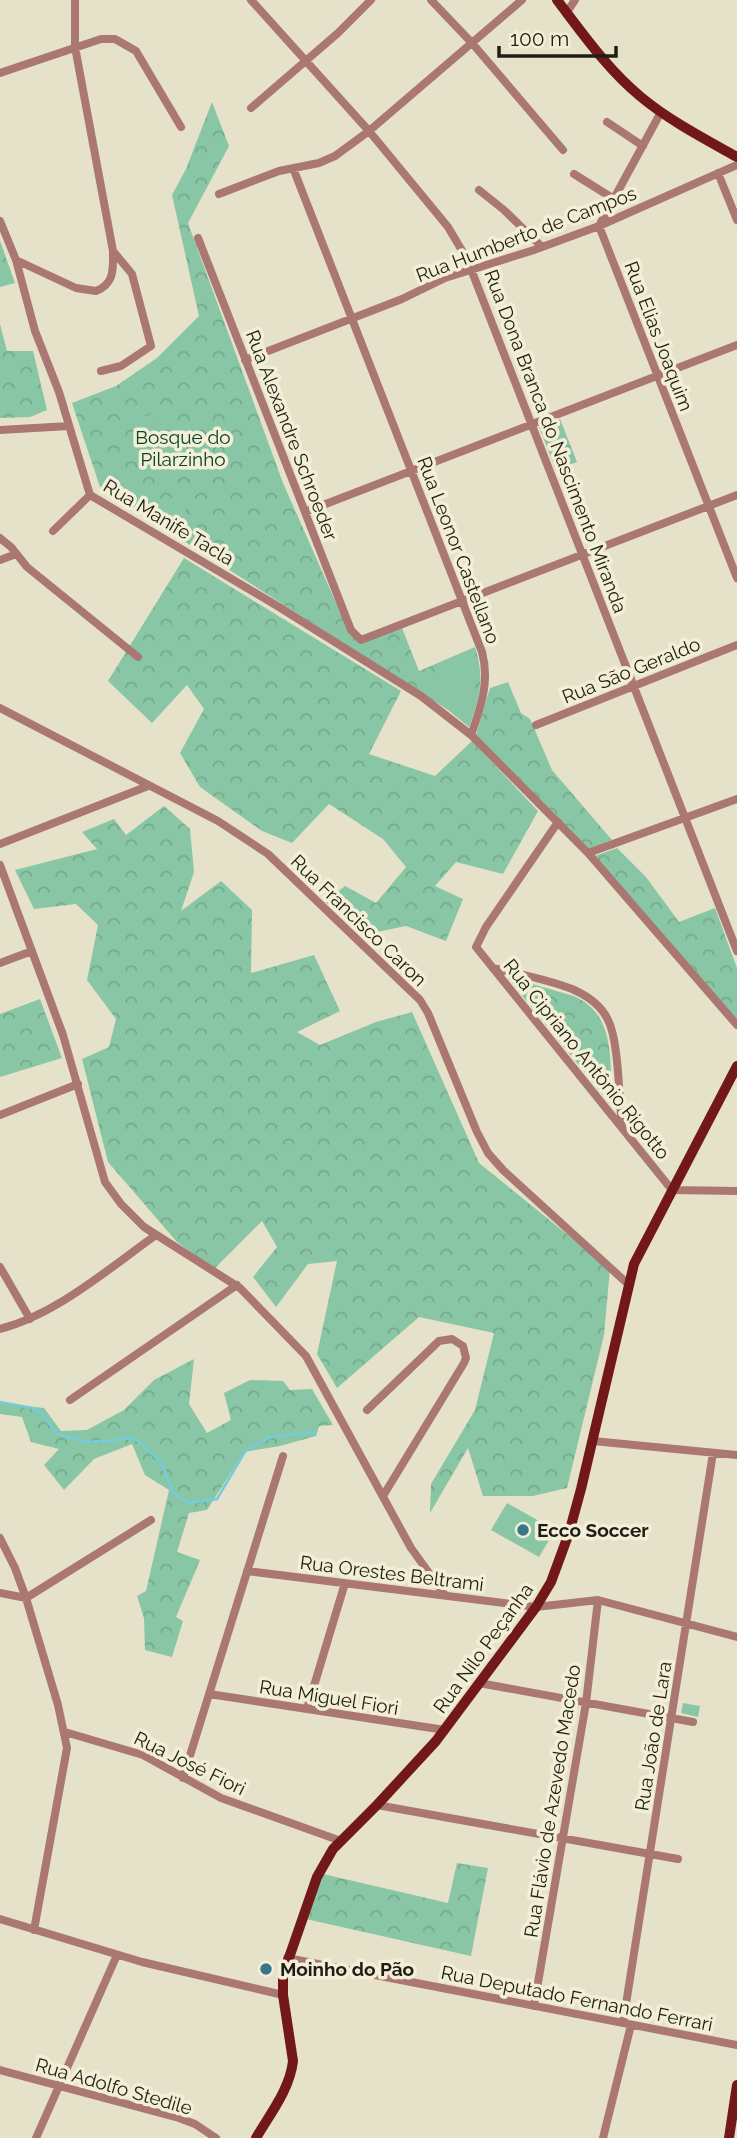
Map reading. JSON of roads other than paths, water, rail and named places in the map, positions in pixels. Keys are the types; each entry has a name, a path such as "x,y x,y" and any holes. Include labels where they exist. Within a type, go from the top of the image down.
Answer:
{"main road":[{"path":"557,0 612,70 632,89 661,112 737,157"},
{"name":"Rua Nilo Peçanha","path":"259,2137 292,2071 283,1975 322,1866 341,1840 377,1805 445,1730 536,1607 551,1582 563,1551 593,1441 628,1284 638,1256 737,1066"},
{"path":"729,2138 737,2085"}],"street":[{"path":"16,260 76,288 96,292 109,283 112,275 113,251 75,47 75,0"},
{"name":"Rua Dona Branca do Nascimento Miranda","path":"251,0 369,131 449,227 472,268 737,951"},
{"path":"251,108 306,62 371,0"},
{"path":"431,0 472,43 563,150"},
{"path":"219,194 293,168 331,158 369,131 522,0"},
{"path":"566,12 575,0"},
{"path":"0,73 75,47 107,38 115,39 130,46 140,57 181,127"},
{"path":"599,226 661,112"},
{"path":"607,122 643,146"},
{"name":"Rua Humberto de Campos","path":"245,360 472,268 599,226 737,165"},
{"name":"Rua Leonor Castellano","path":"293,168 482,652 486,673 483,701 471,735"},
{"path":"718,173 737,220"},
{"path":"574,174 614,200"},
{"path":"479,190 505,210 542,247"},
{"name":"Rua Manife Tacla","path":"0,221 16,260 35,331 54,376 90,495 279,607 435,706 471,735"},
{"name":"Rua Elias Joaquim","path":"599,226 737,578"},
{"name":"Rua Alexandre Schroeder","path":"198,238 351,630 361,640 462,601"},
{"path":"101,371 121,366 151,346 132,274 113,251"},
{"path":"305,512 737,345"},
{"path":"0,429 69,426"},
{"path":"53,531 90,495"},
{"path":"462,601 737,495"},
{"path":"0,538 27,567 138,657"},
{"path":"0,560 16,554"},
{"name":"Rua São Geraldo","path":"536,724 737,645"},
{"name":"Rua Francisco Caron","path":"0,708 218,821 252,842 286,870 343,928 412,990 428,1013 488,1153 503,1170 628,1284"},
{"path":"471,735 588,853 737,1025"},
{"path":"0,844 148,786"},
{"path":"588,853 737,799"},
{"name":"Rua Cipriano Antônio Rigotto","path":"558,822 486,927 476,947 672,1190"},
{"path":"0,865 63,1035 105,1182 133,1216 156,1235 237,1285 306,1356 411,1548 445,1595"},
{"path":"0,963 32,951"},
{"path":"493,968 572,989 601,1009 608,1019 613,1038 622,1128"},
{"path":"0,1115 78,1084"},
{"path":"672,1190 737,1191"},
{"path":"0,1329 30,1320 49,1309 156,1235"},
{"path":"0,1267 30,1320"},
{"path":"70,1401 237,1285"},
{"path":"367,1410 439,1340 452,1339 463,1346 466,1358 464,1363 383,1496"},
{"path":"593,1441 737,1455"},
{"name":"Rua João de Lara","path":"603,2138 627,2024 650,1854 713,1453"},
{"path":"183,1778 283,1456"},
{"path":"0,1593 26,1598 151,1520"},
{"path":"0,1538 26,1598 65,1732 66,1756 34,1930"},
{"name":"Rua Orestes Beltrami","path":"247,1571 536,1607 598,1600 737,1637"},
{"path":"307,1709 345,1583"},
{"name":"Rua Flávio de Azevedo Macedo","path":"534,2006 586,1703 598,1600"},
{"path":"479,1683 693,1722"},
{"name":"Rua Miguel Fiori","path":"209,1694 445,1730"},
{"name":"Rua José Fiori","path":"65,1732 144,1755 233,1803 341,1840"},
{"path":"377,1805 678,1859"},
{"path":"0,1919 117,1955 283,1995"},
{"path":"36,2138 117,1955"},
{"name":"Rua Deputado Fernando Ferrari","path":"287,1958 737,2045"},
{"name":"Rua Adolfo Stedile","path":"0,2070 179,2118 195,2124 216,2138"}],"waterway":[{"path":"0,1402 32,1408 41,1413 57,1434 85,1442 126,1438 137,1440 161,1462 174,1494 189,1503 217,1499 246,1450 271,1437 316,1432"}],"place":[{"name":"Ecco Soccer","path":"523,1530"},
{"name":"Moinho do Pão","path":"266,1969"}],"park label":[{"name":"Bosque do Pilarzinho","path":"183,448"}]}
